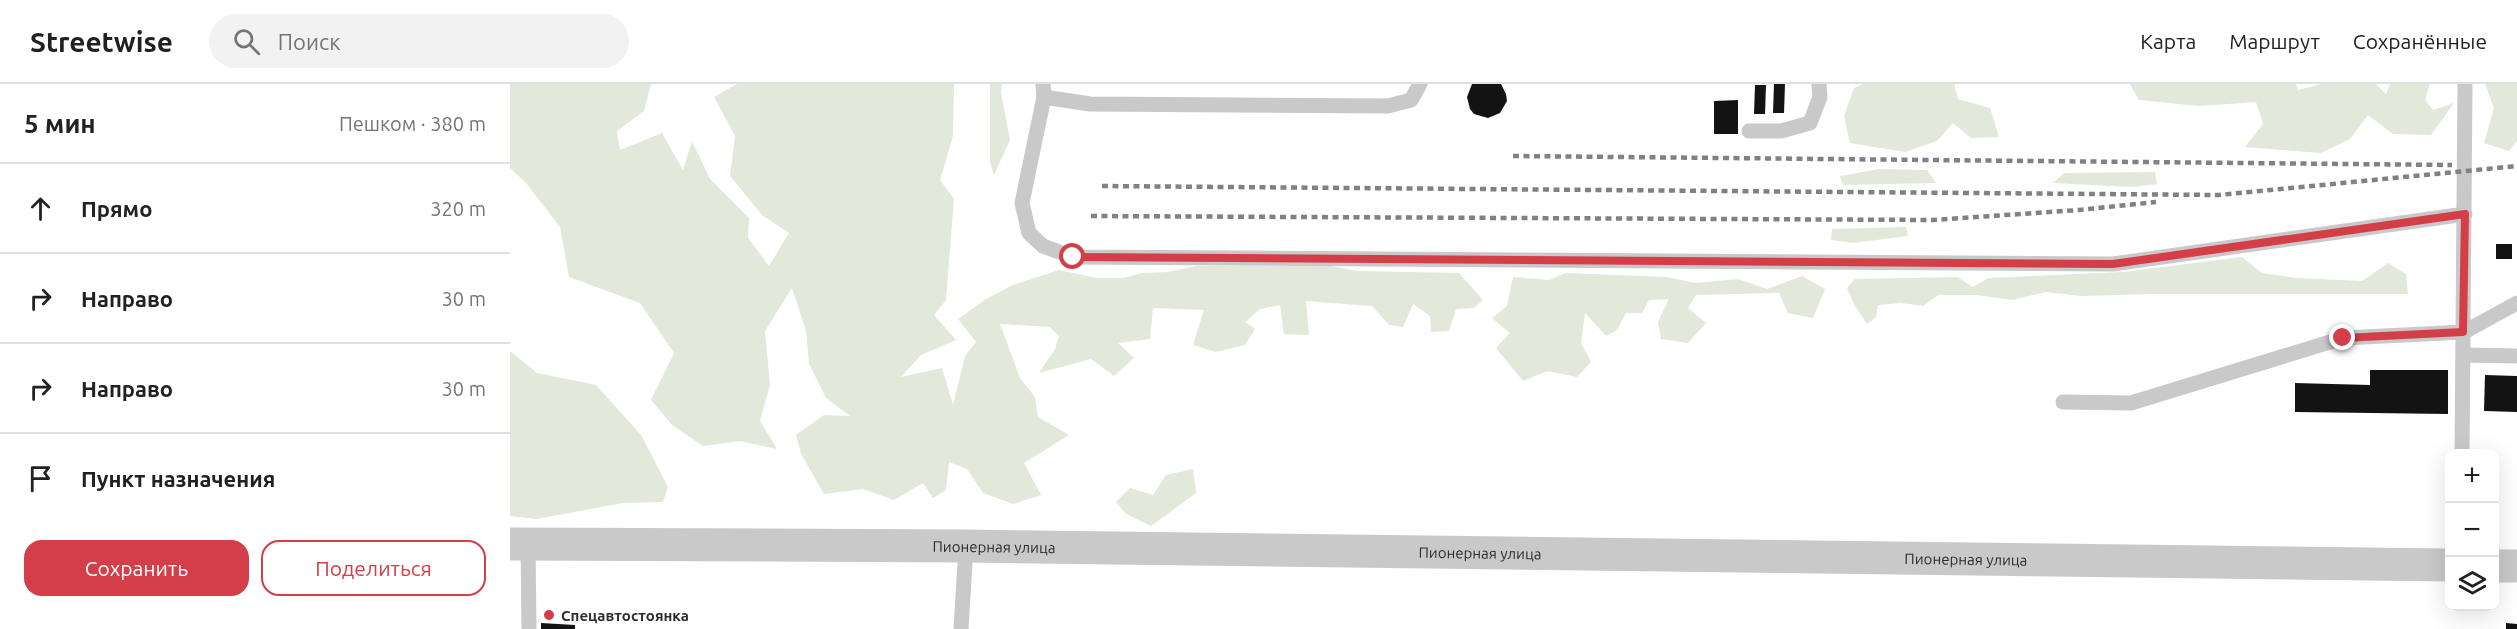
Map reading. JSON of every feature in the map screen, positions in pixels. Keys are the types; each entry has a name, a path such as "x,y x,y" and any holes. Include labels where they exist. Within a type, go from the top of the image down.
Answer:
{"street":[{"name":"Пионерная улица","path":"519,544 966,546 2445,565"},
{"path":"2499,566 2517,566"}],"lane":[{"path":"1419,84 1410,100 1388,106 1090,104 1043,90 1022,203 1029,233 1043,246 1073,257 2113,264 2465,214"},
{"path":"1749,131 1781,131 1810,123 1820,97 1819,84"},
{"path":"2462,449 2465,84"},
{"path":"2063,402 2131,403 2343,338 2463,332 2517,303"},
{"path":"2464,355 2517,356"},
{"path":"519,544 529,629"},
{"path":"961,629 966,546"}],"shaded area":[{"path":"510,84 651,84 644,111 617,131 620,150 662,133 683,170 692,141 710,179 749,218 748,238 769,266 789,233 762,215 730,176 735,136 714,97 737,84 954,84 953,136 940,180 954,199 946,300 934,315 956,340 921,355 901,377 942,368 953,405 965,356 976,342 958,319 986,299 1013,285 1059,270 1096,278 1123,278 1142,273 1168,272 1196,266 1331,266 1357,271 1459,273 1483,300 1474,308 1456,309 1449,331 1431,332 1430,316 1413,304 1403,327 1389,325 1372,306 1306,301 1309,335 1284,334 1280,305 1260,309 1245,322 1255,329 1245,345 1216,352 1193,345 1204,310 1153,308 1150,339 1118,343 1134,358 1114,376 1091,359 1039,373 1055,349 1059,336 1050,327 1000,324 1020,378 1035,397 1038,417 1069,435 1024,463 1041,495 1013,504 983,493 967,469 949,462 946,490 933,498 923,483 894,500 863,489 824,494 801,454 796,435 824,415 850,416 826,398 809,364 806,331 792,288 765,331 770,385 760,421 777,449 740,441 703,446 672,425 651,400 674,353 640,303 569,277 560,227 526,183 510,168"},
{"path":"990,84 1002,84 1001,92 1010,140 994,175 990,162"},
{"path":"1863,84 1954,84 1958,99 1990,108 1999,137 1971,138 1953,123 1937,141 1905,152 1850,143 1844,116 1854,88"},
{"path":"2130,84 2296,84 2298,90 2321,84 2376,84 2386,94 2390,84 2430,84 2425,100 2433,110 2454,103 2431,135 2393,134 2368,115 2350,139 2321,153 2245,147 2263,124 2256,102 2199,106 2139,100"},
{"path":"2485,84 2517,84 2517,141 2509,151 2484,143 2494,108"},
{"path":"1879,169 1927,170 1936,183 1843,185 1840,176"},
{"path":"2155,172 2157,184 2133,187 2053,183 2064,173"},
{"path":"1906,227 1908,236 1853,243 1831,240 1832,229"},
{"path":"2242,257 2262,273 2296,278 2362,281 2388,263 2406,274 2408,294 2082,296 2046,292 2012,300 1977,295 1938,295 1923,306 1901,303 1878,305 1876,317 1867,324 1847,288 1855,279 1958,277 1972,287 1989,278 2123,272"},
{"path":"1566,273 1666,277 1696,283 1738,279 1767,289 1802,276 1825,289 1813,318 1788,313 1779,293 1696,295 1688,308 1706,323 1688,343 1661,339 1658,322 1669,299 1649,300 1642,313 1626,313 1617,330 1606,336 1585,313 1581,343 1591,362 1577,377 1548,371 1523,381 1496,348 1510,333 1492,318 1507,306 1513,277 1549,280"},
{"path":"510,351 537,373 596,385 641,435 668,487 663,502 623,503 536,519 510,516"},
{"path":"1193,469 1196,493 1151,526 1126,514 1116,502 1130,488 1153,495 1166,475"}],"building":[{"path":"1472,84 1501,84 1507,101 1500,113 1488,118 1474,114 1467,97"},
{"path":"1774,84 1785,84 1784,113 1773,113"},
{"path":"1755,85 1766,85 1765,114 1754,114"},
{"path":"1738,100 1738,134 1714,134 1714,101"},
{"path":"2496,244 2512,244 2512,259 2496,259"},
{"path":"2370,370 2448,370 2448,414 2295,412 2295,383 2370,385"},
{"path":"2485,375 2517,376 2517,412 2484,411"},
{"path":"541,623 575,625 575,629 541,629"},
{"path":"2506,623 2517,624 2517,629 2506,629"}],"railway":[{"path":"1513,156 2452,165"},
{"path":"1102,186 2219,195 2517,166"},
{"path":"1091,216 1933,220 2156,202"}],"place":[{"name":"Спецавтостоянка","path":"549,615"}],"route":[{"path":"1073,257 2113,264 2465,214 2463,332 2343,338"}]}
